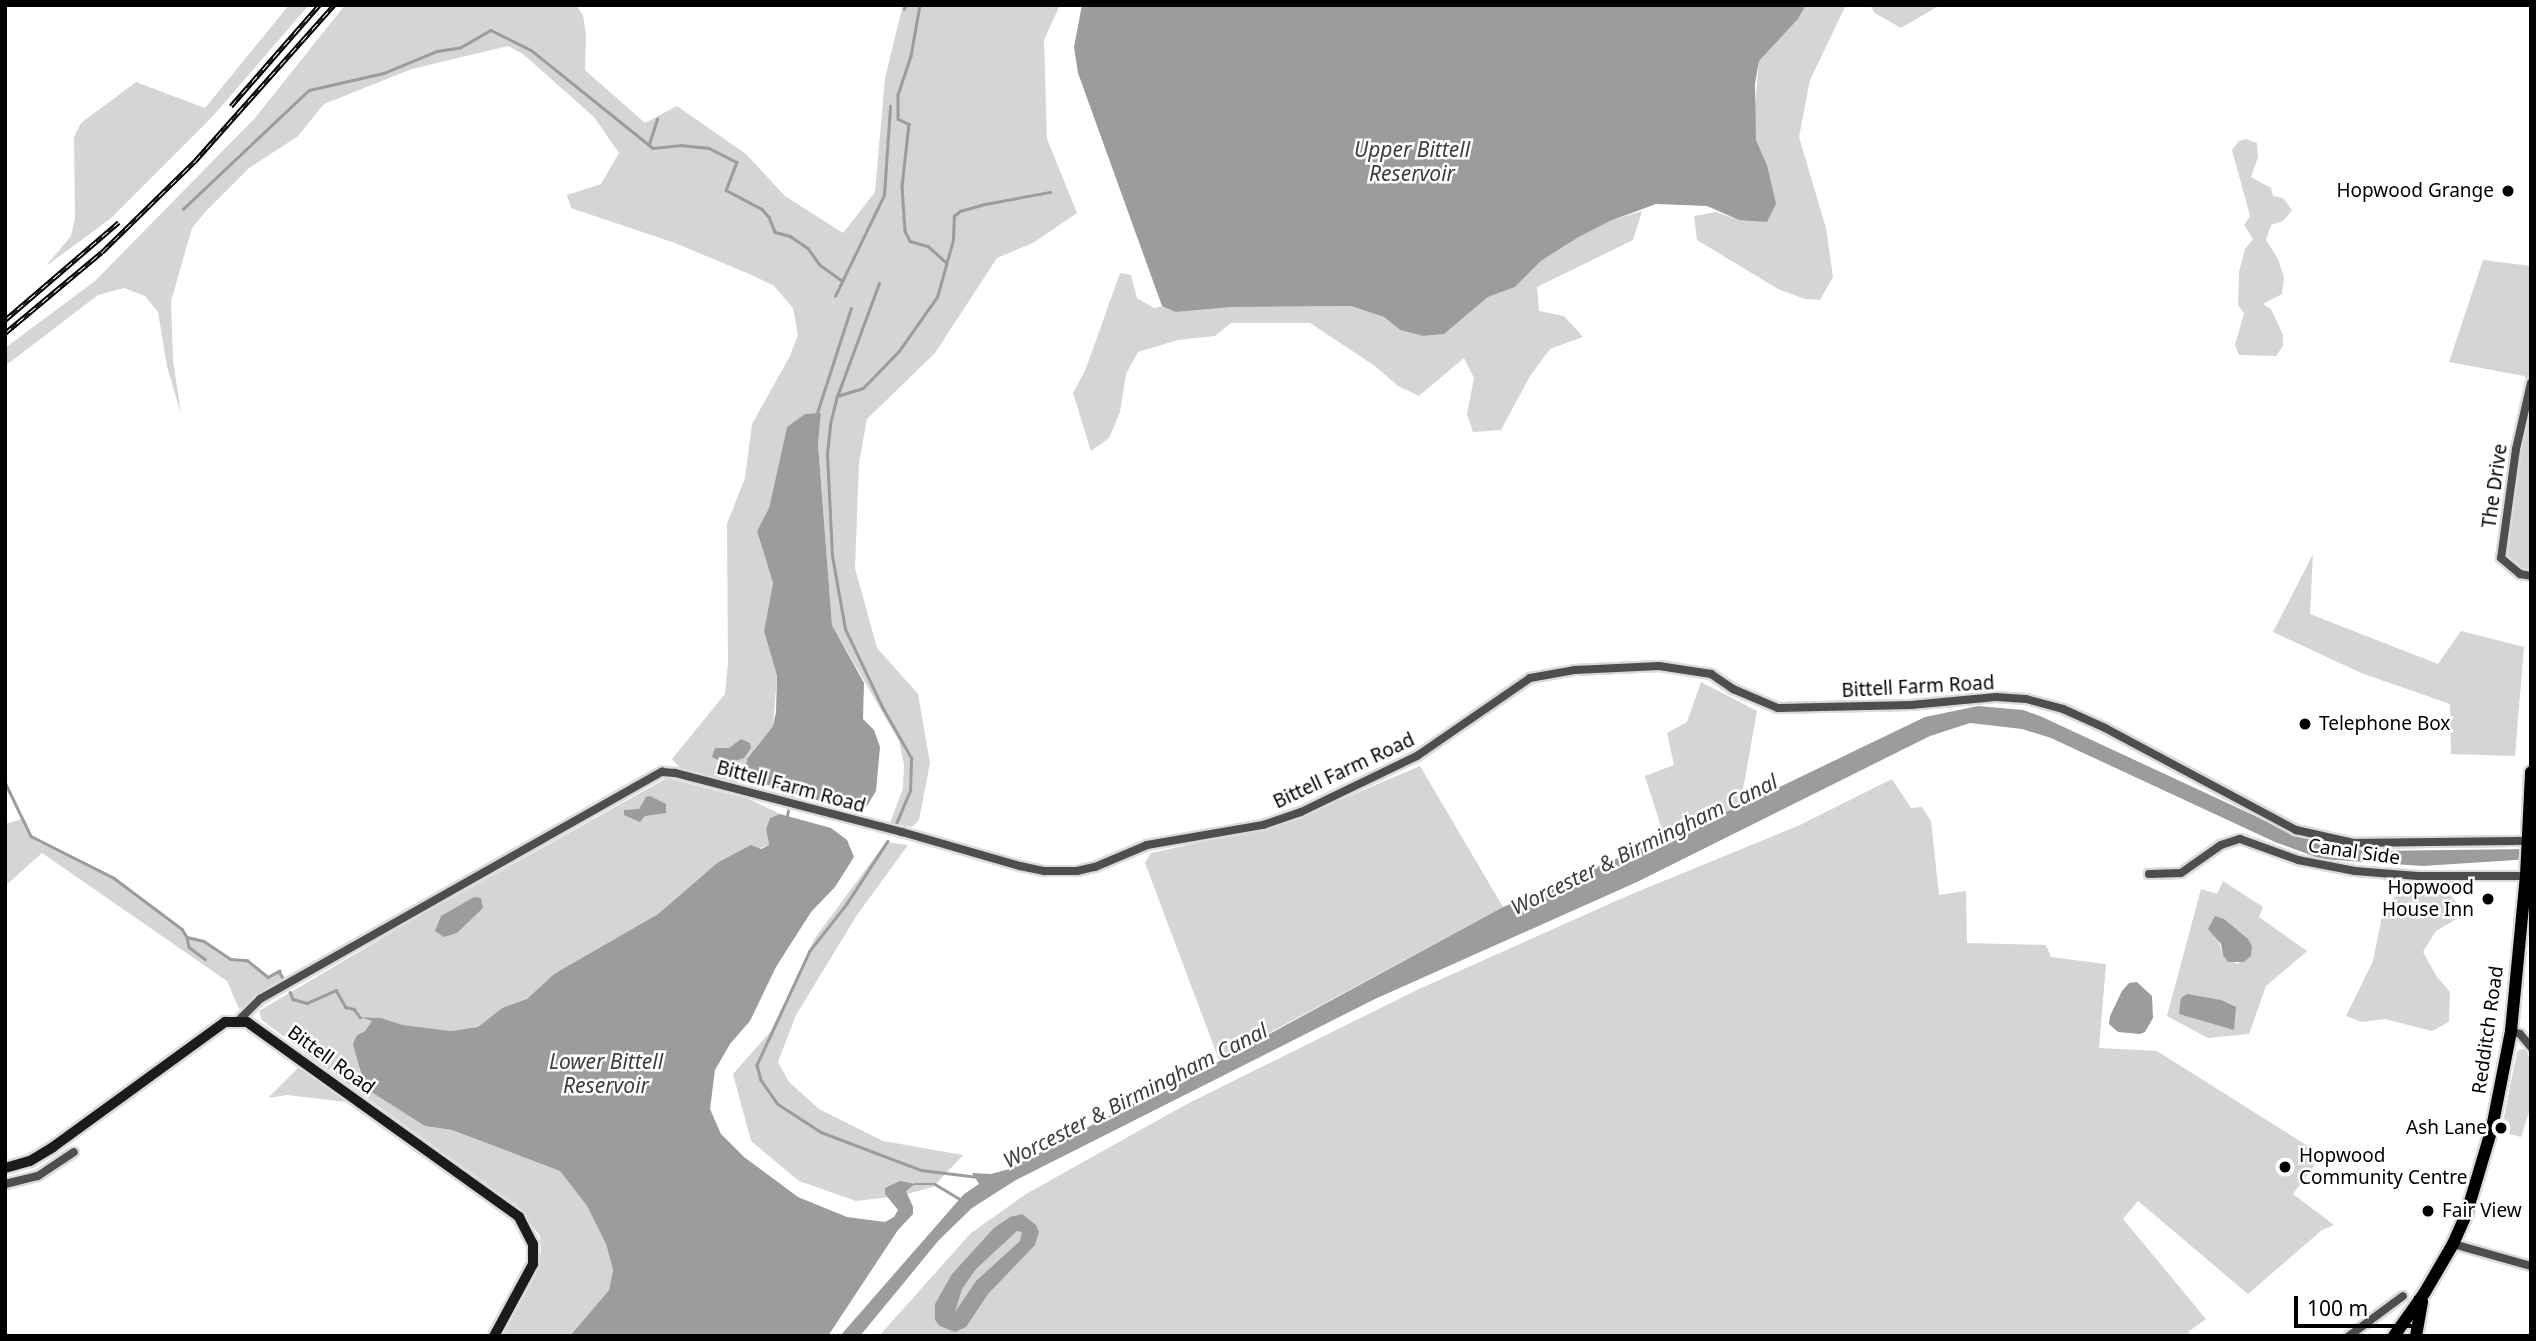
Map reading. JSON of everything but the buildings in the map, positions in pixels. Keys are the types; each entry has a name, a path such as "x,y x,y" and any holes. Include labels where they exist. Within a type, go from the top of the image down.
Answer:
{"highway":[{"name":"Redditch Road","path":"2393,1336 2425,1292 2453,1244 2480,1173 2511,1031 2526,872 2531,772"},
{"name":"Redditch Road","path":"2416,1336 2425,1292"}],"main road":[{"path":"5,1168 30,1161 53,1147 220,1025 239,1020"},
{"name":"Bittell Road","path":"239,1020 255,1026 519,1217 533,1244 533,1264 494,1336"}],"street":[{"name":"The Drive","path":"2531,383 2516,449 2501,558 2520,574 2531,576"},
{"name":"Bittell Farm Road","path":"239,1020 260,999 662,772 675,773 862,821 1020,866 1044,871 1077,871 1096,867 1147,845 1263,825 1301,812 1417,756 1530,678 1575,670 1659,666 1711,674 1732,689 1778,708 1911,705 1996,697 2026,699 2063,709 2105,728 2296,830 2354,842 2528,842"},
{"name":"Canal Side","path":"2149,874 2181,873 2221,845 2240,839 2298,860 2355,871 2418,876 2526,872"},
{"path":"2511,1031 2520,1034 2531,1047"},
{"path":"5,1184 38,1176 74,1152"},
{"path":"2453,1244 2531,1266"},
{"path":"2349,1336 2403,1296"}],"shaded area":[{"path":"289,5 309,5 213,116 110,219 46,266 71,236 75,218 74,137 81,123 136,82 205,108"},
{"path":"345,5 576,5 583,15 586,35 585,70 645,123 677,106 746,154 785,196 843,233 875,192 885,78 903,5 1060,5 1044,40 1047,139 1077,213 1033,243 997,258 935,353 867,419 859,463 855,568 877,648 918,694 930,763 919,820 912,827 890,823 903,788 904,765 899,741 832,625 818,444 821,414 787,427 769,508 757,531 773,583 764,631 777,676 773,726 747,759 746,770 736,783 682,770 672,759 725,694 728,663 727,524 745,478 752,424 790,356 798,335 793,308 774,286 754,276 675,243 571,208 567,195 601,184 619,153 594,117 523,54 508,46 412,69 324,104 297,137 249,168 206,211 192,228 171,301 173,360 181,414 167,366 158,312 145,296 124,288 98,295 5,366 5,348 95,281 255,118"},
{"path":"1806,5 1846,5 1810,80 1799,137 1826,228 1833,277 1820,300 1805,299 1778,289 1697,240 1694,216 1716,212 1739,220 1767,165 1756,140 1754,117 1759,61 1798,19"},
{"path":"1870,5 1940,5 1901,28 1875,13"},
{"path":"2246,139 2257,143 2258,157 2251,177 2271,188 2273,196 2283,198 2292,210 2283,221 2271,225 2266,240 2278,259 2284,277 2282,294 2263,304 2271,309 2283,335 2283,346 2276,356 2239,355 2235,345 2244,313 2238,305 2239,272 2245,249 2253,239 2244,225 2250,216 2232,150 2239,141"},
{"path":"1642,211 1633,240 1537,287 1539,311 1564,316 1583,337 1550,349 1530,376 1501,430 1473,432 1467,414 1474,378 1464,358 1419,396 1398,386 1375,366 1310,323 1231,323 1215,336 1178,340 1138,352 1126,374 1120,412 1109,438 1091,451 1073,393 1085,371 1120,273 1131,275 1137,298 1154,308 1162,306 1175,312 1233,307 1351,306 1384,317 1400,330 1423,336 1444,334 1488,297 1515,287 1541,261 1577,238 1610,221"},
{"path":"2483,260 2531,266 2531,384 2524,376 2449,362"},
{"path":"2531,400 2530,572 2521,571 2506,559 2517,469"},
{"path":"2313,554 2310,614 2438,664 2461,631 2524,647 2515,756 2451,754 2450,704 2361,673 2273,632"},
{"path":"1701,682 1757,711 1740,806 1664,836 1645,776 1674,765 1667,733 1687,722"},
{"path":"1420,766 1503,907 1219,1060 1145,863 1151,853 1284,824"},
{"path":"667,778 749,799 780,814 770,818 766,829 769,845 717,863 658,914 554,974 527,999 502,1008 478,1027 451,1031 361,1017 372,1021 365,1031 357,1035 361,1085 425,1126 452,1130 560,1171 587,1206 606,1244 613,1270 609,1290 570,1336 502,1336 533,1280 541,1252 540,1236 516,1205 317,1062 262,1020 259,1011 411,921"},
{"path":"1892,779 1911,808 1922,807 1931,821 1939,895 1966,891 1967,943 2046,945 2051,957 2106,964 2099,1048 2157,1051 2322,1155 2293,1194 2334,1225 2322,1230 2248,1294 2138,1201 2123,1219 2206,1319 2188,1332 2190,1336 879,1336 971,1233 1026,1194 1185,1105 1419,989 1627,896 1800,825"},
{"path":"22,819 31,836 114,878 182,929 187,937 204,941 230,959 247,960 267,977 279,971 284,980 239,1009 227,981 42,853 5,886 5,824"},
{"path":"886,842 908,845 857,915 796,1015 778,1062 789,1082 819,1109 883,1141 963,1155 933,1187 899,1196 856,1201 799,1181 751,1141 733,1074 771,1031 815,938"},
{"path":"2459,880 2449,893 2465,914 2436,931 2423,952 2437,977 2450,992 2449,1022 2432,1031 2385,1019 2362,1022 2346,1016 2373,961 2383,911 2397,894 2397,882"},
{"path":"2223,881 2263,907 2259,917 2307,951 2266,986 2249,1034 2208,1038 2167,1016 2201,889 2217,894","holes":["2236,931 2248,939 2251,956 2237,964 2223,955 2218,939"]},
{"path":"2526,1050 2531,1062 2531,1106 2521,1137 2501,1132 2517,1052"},
{"path":"299,1067 346,1102 287,1095 268,1098"}],"water":[{"name":"Upper Bittell Reservoir","path":"1082,5 1806,5 1798,19 1759,61 1755,84 1756,140 1767,165 1776,204 1767,222 1739,220 1707,206 1656,204 1610,221 1577,238 1541,261 1515,287 1488,297 1444,334 1423,336 1400,330 1384,317 1351,306 1233,307 1175,312 1162,306 1078,73 1074,47"},
{"path":"821,413 818,444 832,625 864,683 863,719 874,730 880,747 876,791 867,806 852,811 748,779 746,770 747,759 773,726 776,712 777,676 764,631 773,583 757,531 769,508 787,427 805,414"},
{"path":"1978,706 2023,710 2040,716 2281,828 2323,844 2369,851 2531,849 2531,859 2423,866 2321,859 2275,842 2051,738 2022,729 1970,723 1930,736 1637,882 1375,999 1016,1180 972,1208 939,1240 860,1336 840,1336 964,1194 979,1184 972,1173 991,1174 1009,1169 1143,1098 1159,1094 1503,907 1740,806 1925,717"},
{"path":"741,739 750,743 751,748 744,758 726,764 712,757 715,748 729,748"},
{"path":"650,796 666,804 666,813 645,816 640,822 624,815 624,810 639,809 646,797"},
{"name":"Lower Bittell Reservoir","path":"780,814 831,828 847,840 854,857 835,887 811,912 776,967 750,1021 730,1044 715,1070 710,1109 721,1134 744,1157 798,1197 847,1217 885,1222 894,1217 898,1210 885,1194 885,1188 900,1181 915,1184 906,1191 913,1214 898,1230 828,1336 570,1336 609,1290 613,1270 606,1244 587,1206 560,1171 452,1130 425,1126 365,1088 353,1044 357,1035 365,1031 372,1021 360,1017 381,1018 403,1025 451,1031 478,1027 502,1008 527,999 554,974 658,914 717,863 751,845 761,849 769,845 766,829 770,818"},
{"path":"474,897 481,898 483,908 457,933 444,937 435,931 441,916"},
{"path":"2215,916 2224,919 2248,939 2252,946 2251,956 2244,962 2228,962 2223,955 2221,944 2208,929"},
{"path":"2137,982 2152,996 2153,1018 2145,1032 2140,1034 2118,1032 2109,1024 2110,1016 2122,991 2129,983"},
{"path":"2187,994 2221,1000 2236,1007 2234,1030 2179,1014 2181,998"},
{"path":"1022,1214 1036,1225 1039,1232 1035,1245 988,1294 966,1327 955,1332 940,1326 935,1320 935,1304 952,1274 994,1228 1010,1217","holes":["1017,1231 1022,1232 1020,1241 976,1281 955,1312 962,1289 976,1269"]}],"waterway":[{"path":"904,9 905,5"},
{"path":"920,5 911,56 898,95 898,119 909,124 902,186 905,231 910,241 928,246 946,262"},
{"path":"183,209 309,90 384,73 437,51 461,47 491,30 531,50 653,148 680,145 709,148 737,162 726,190 762,209 769,217 775,232 790,236 808,248 819,264 842,281"},
{"path":"835,296 884,195 890,106"},
{"path":"649,144 657,119"},
{"path":"895,826 910,791 911,758 883,709 845,629 832,556 827,454 830,424 837,396 863,388 899,351 937,297 953,240 954,216 960,211 985,204 1050,192"},
{"path":"838,394 879,283"},
{"path":"817,413 851,308"},
{"path":"5,782 31,836 114,878 182,929 187,937 204,941 231,959 247,960 268,977 279,971 284,980"},
{"path":"792,798 793,793"},
{"path":"787,816 788,811"},
{"path":"888,841 847,904 810,951 757,1065 761,1080 778,1104 821,1132 921,1170 978,1177"},
{"path":"187,937 189,947 205,959"},
{"path":"290,992 293,999 307,1003 336,990 346,1007 354,1009 360,1017"},
{"path":"915,1184 935,1184 962,1200"}],"railway":[{"path":"231,106 319,5"},
{"path":"5,333 102,252 195,161 334,5"},
{"path":"5,320 119,222"}],"place":[{"name":"Hopwood Grange","path":"2508,191"},
{"name":"Telephone Box","path":"2305,724"},
{"name":"Hopwood House Inn","path":"2488,899"},
{"name":"Ash Lane","path":"2501,1128"},
{"name":"Hopwood Community Centre","path":"2285,1167"},
{"name":"Fair View","path":"2428,1211"}],"water label":[{"name":"Worcester & Birmingham Canal","path":"1644,844"},
{"name":"Worcester & Birmingham Canal","path":"1135,1095"}]}
